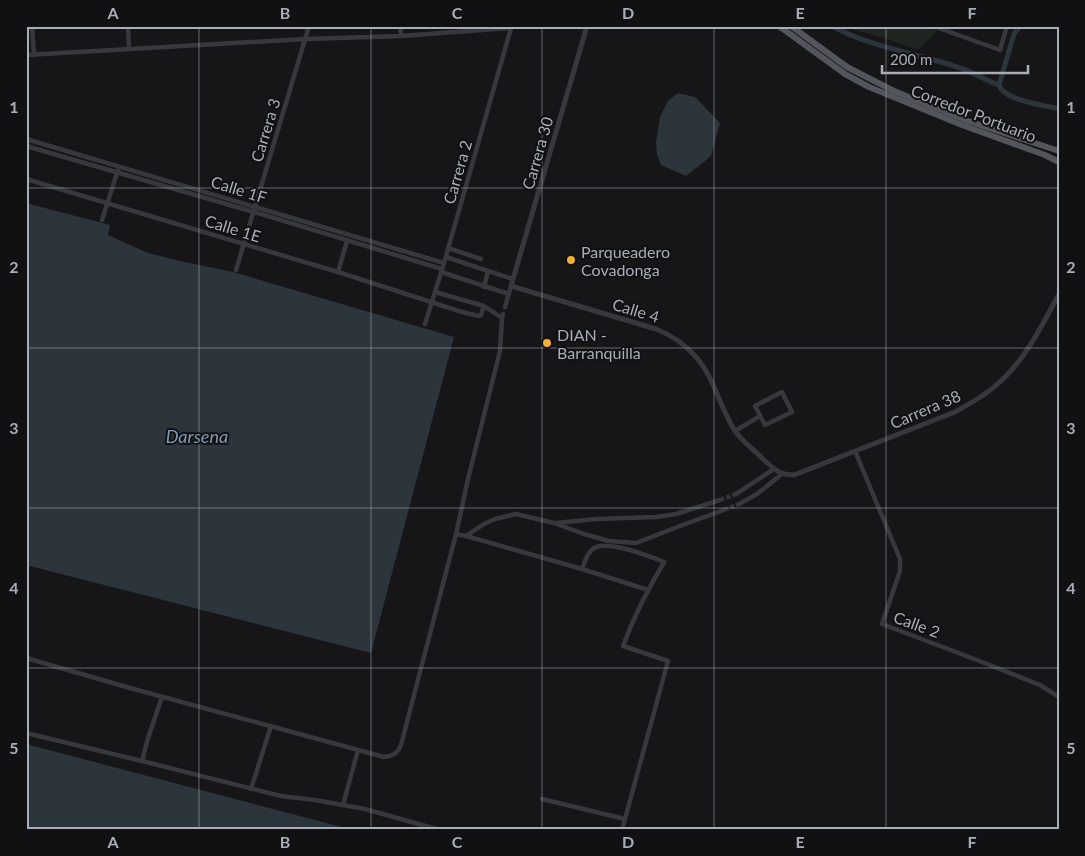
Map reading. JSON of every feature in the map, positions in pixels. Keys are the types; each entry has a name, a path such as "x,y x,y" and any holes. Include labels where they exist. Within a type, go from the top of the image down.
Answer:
{"main road":[{"name":"Corredor Portuario","path":"779,26 845,74 869,87 1059,162"},
{"name":"Corredor Portuario","path":"790,26 847,67 894,91 968,121 1059,151"}],"street":[{"path":"32,26 34,55"},
{"path":"128,26 129,49"},
{"name":"Carrera 3","path":"236,270 309,26"},
{"path":"400,26 401,36"},
{"name":"Carrera 30","path":"511,286 587,26"},
{"path":"933,26 1000,50 1007,26"},
{"path":"26,55 306,39 401,36 511,27"},
{"name":"Carrera 2","path":"424,324 446,257 511,27"},
{"name":"Calle 1F","path":"26,139 444,263"},
{"name":"Calle 1F","path":"26,146 254,212 509,294"},
{"path":"102,220 119,166"},
{"name":"Calle 1E","path":"26,179 479,316 484,306"},
{"path":"161,185 163,179"},
{"path":"337,238 339,232"},
{"path":"338,272 347,241"},
{"path":"448,248 481,259"},
{"path":"446,257 513,279"},
{"path":"484,287 488,271"},
{"path":"505,307 511,286"},
{"name":"Calle 4","path":"511,286 656,328 677,339 688,348 703,367 734,430 774,469 782,474"},
{"path":"26,658 384,757 394,754 398,750 456,534 500,351 503,316 484,306 435,292"},
{"name":"Carrera 38","path":"782,474 794,475 956,412 978,399 1000,382 1030,346 1059,294"},
{"path":"782,392 792,412 765,425 760,416 755,406 782,392"},
{"path":"734,430 760,416"},
{"name":"Calle 2","path":"855,451 900,559 900,571 882,624 1040,685 1059,697"},
{"path":"736,494 774,469"},
{"path":"739,504 757,494 782,474"},
{"path":"554,523 596,519 657,517 676,514 720,500"},
{"path":"466,536 495,519 516,514 554,523 609,541 636,544 724,510"},
{"path":"456,534 582,569 648,590"},
{"path":"582,569 589,553 597,547 616,547 664,562 648,590 623,646 668,661 622,830"},
{"path":"142,761 162,696"},
{"path":"251,790 271,726"},
{"path":"26,733 251,790 365,809 440,830"},
{"path":"343,805 358,750"},
{"path":"542,799 625,820"}],"shaded area":[{"path":"846,26 926,26 937,31 918,50"}],"water":[{"path":"678,93 695,97 720,123 711,156 686,176 661,165 657,155 656,142 660,117 668,101"},
{"name":"Darsena","path":"26,203 110,225 108,235 148,253 233,272 454,337 371,653 26,565"},
{"path":"26,744 353,830 26,830"}],"waterway":[{"path":"832,26 863,40 965,70 999,85 1008,95 1016,98 1059,109"},
{"path":"999,85 1014,34 1020,26"}],"tunnel":[{"path":"720,500 736,494"},
{"path":"724,510 739,504"}],"place":[{"name":"Parqueadero Covadonga","path":"571,260"},
{"name":"DIAN - Barranquilla","path":"547,343"}]}
